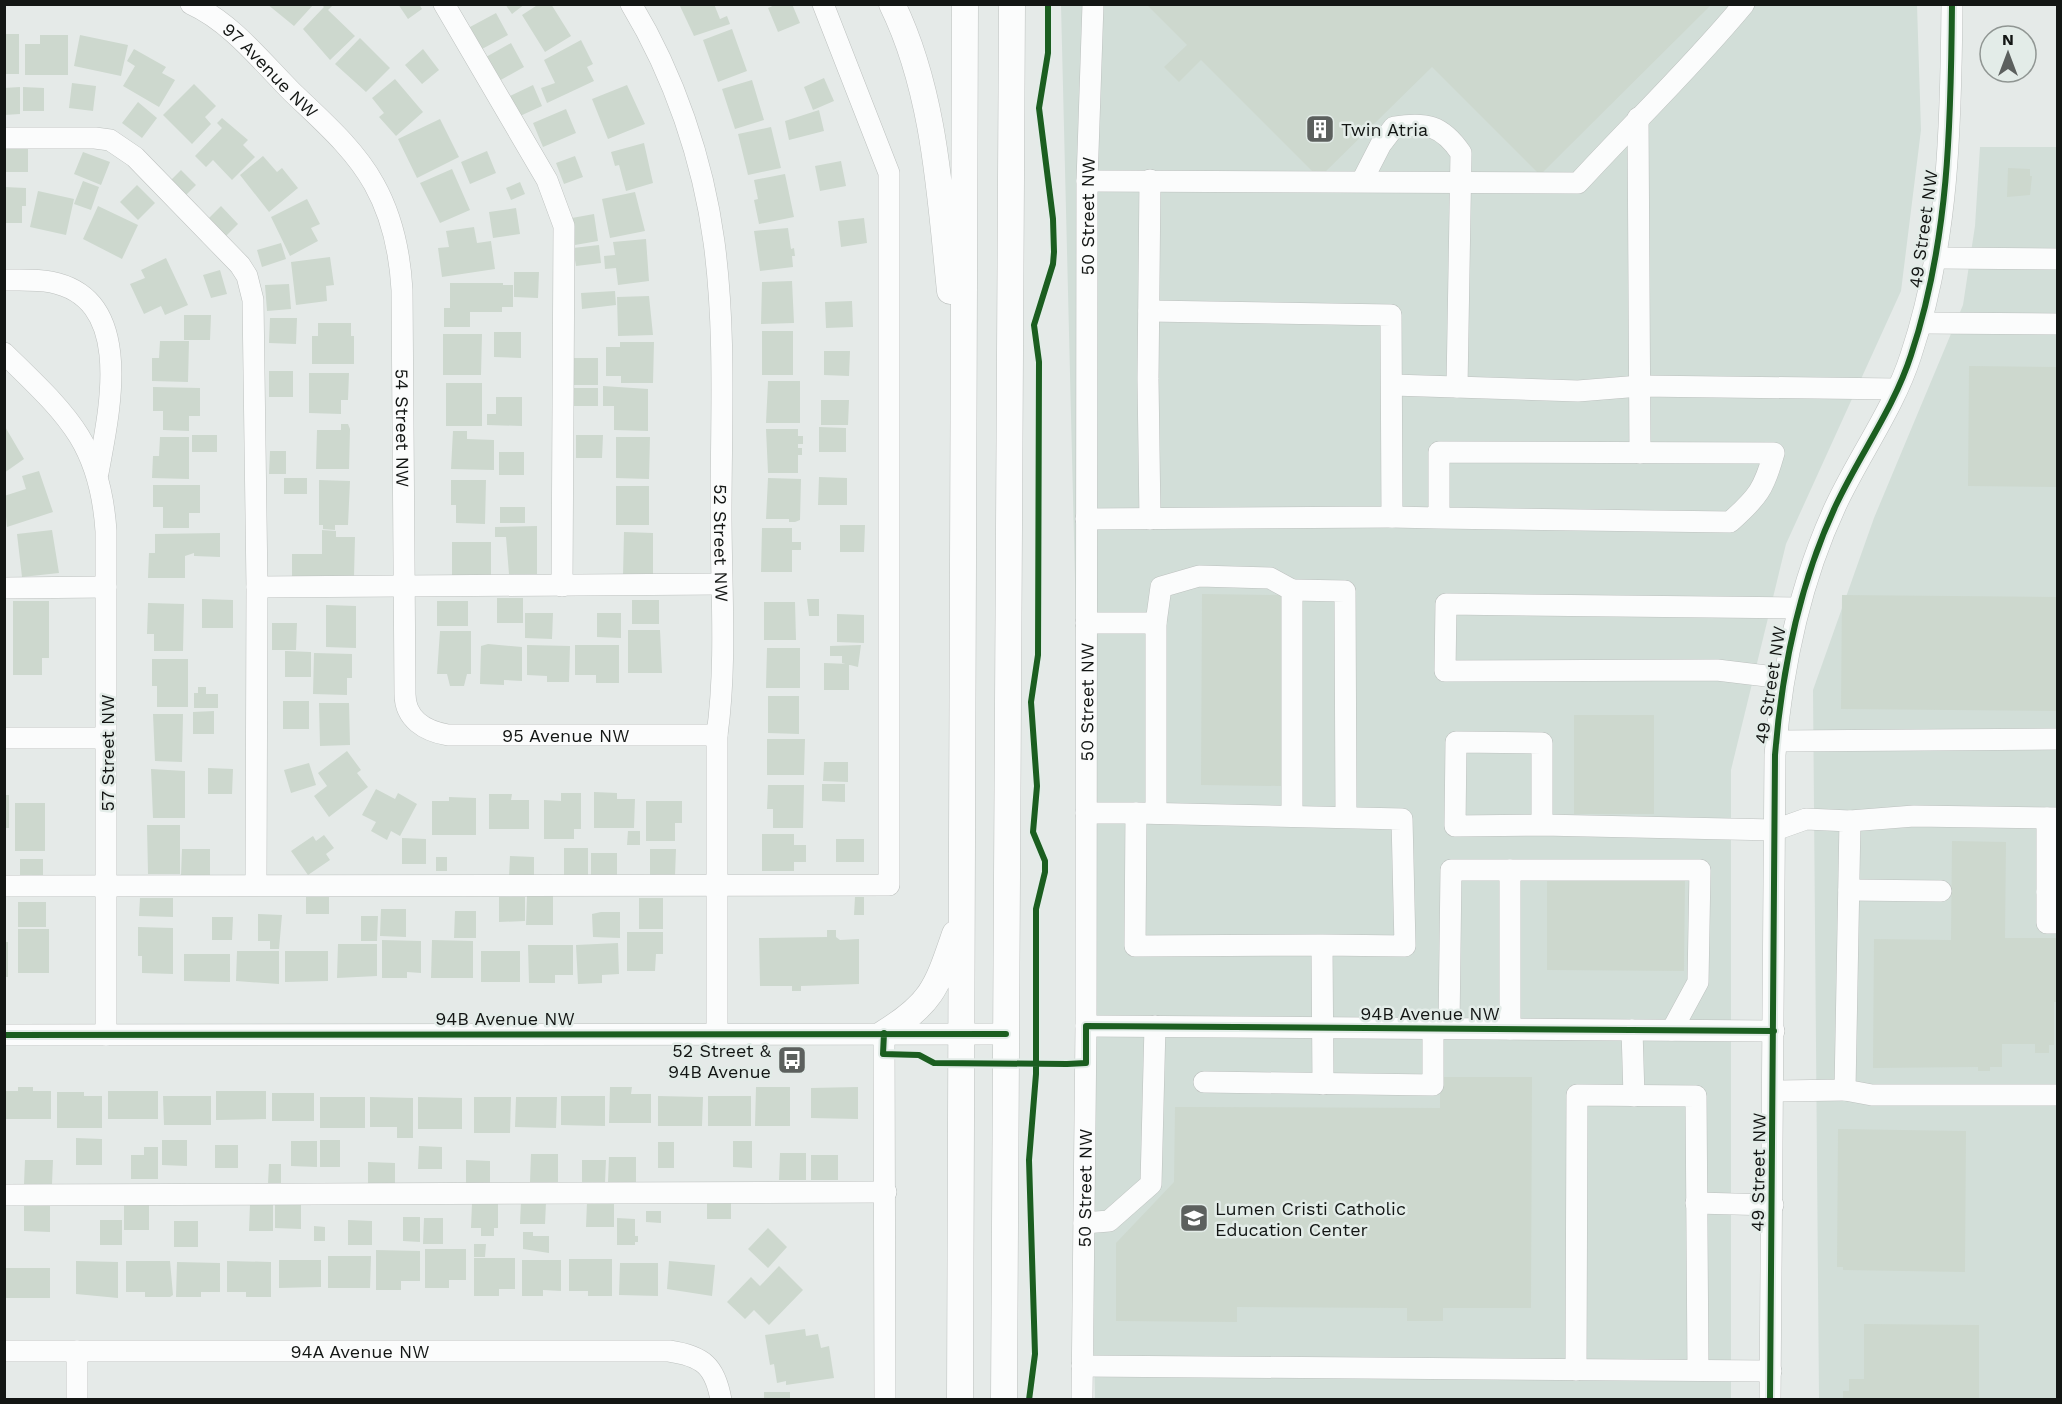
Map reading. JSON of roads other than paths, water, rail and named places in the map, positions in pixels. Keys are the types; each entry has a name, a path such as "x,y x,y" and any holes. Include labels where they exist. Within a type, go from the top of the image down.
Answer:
{"main road":[{"path":"892,4 914,66 932,130 963,437"},
{"path":"960,1400 965,4"},
{"path":"994,4 994,21 1011,101"},
{"path":"1005,1400 1012,4"},
{"path":"884,1033 906,1020 926,1003 939,978 962,914"}],"street":[{"name":"97 Avenue NW","path":"191,4 222,25 251,50 343,143"},
{"path":"444,4 547,180 564,226 562,586"},
{"name":"52 Street NW","path":"631,4 662,62 697,159 714,241 720,314 721,584 720,711 717,735 717,1033"},
{"path":"4,886 889,885 889,173 823,4"},
{"name":"50 Street NW","path":"1082,1400 1086,1026 1087,181 1093,4"},
{"path":"1087,181 1578,183 1638,118 1661,98 1744,4"},
{"name":"49 Street NW","path":"1770,1400 1776,741 1783,678 1798,608 1821,537 1897,388 1921,323 1936,258 1951,127 1952,4"},
{"path":"1638,118 1640,453"},
{"path":"1362,181 1381,144 1394,127 1419,123 1449,135 1461,153 1457,387"},
{"path":"4,138 110,140 135,157 240,265 247,276 253,300 257,587 256,884"},
{"name":"54 Street NW","path":"343,143 374,185 386,212 401,267 405,702 418,723"},
{"path":"1150,180 1150,519"},
{"path":"1936,258 2058,259"},
{"name":"57 Street NW","path":"4,280 51,282 81,295 101,316 110,347 109,401 98,473 106,531 106,1035"},
{"path":"1149,311 1391,315 1392,517"},
{"path":"1921,323 2058,324"},
{"name":"57 Street NW","path":"4,353 64,413 83,441 98,473"},
{"path":"1393,385 1578,391 1640,386 1897,388"},
{"path":"1086,519 1392,517 1439,518 1730,522 1756,499 1767,479 1774,453 1439,452 1439,518"},
{"path":"1086,813 1146,813 1402,819 1405,946 1136,946 1146,813 1156,622 1161,587 1199,576 1270,578 1292,590 1345,591 1346,817"},
{"path":"257,587 721,584"},
{"path":"4,588 106,587"},
{"path":"1292,590 1292,816"},
{"path":"1783,678 1717,670 1445,671 1446,604 1798,608"},
{"path":"1086,622 1156,622"},
{"name":"95 Avenue NW","path":"418,723 435,733 448,735 717,735"},
{"path":"4,738 106,738"},
{"path":"1776,741 2058,739"},
{"path":"1542,825 1542,743 1456,742 1455,826 1542,825 1775,830 1806,819 1850,821 1965,815 2052,818 2052,892 2047,923 2058,923"},
{"path":"1845,1090 1850,821"},
{"path":"1204,1082 1434,1085 1441,1028 1451,870 1700,870 1698,982 1672,1030"},
{"path":"1510,870 1510,1029"},
{"path":"1849,890 1941,891"},
{"path":"1322,945 1323,1084"},
{"name":"94B Avenue NW","path":"1086,1026 1774,1031"},
{"path":"1084,1222 1109,1221 1151,1184 1155,1026"},
{"path":"1632,1030 1634,1096"},
{"path":"884,1033 885,1400"},
{"name":"94B Avenue NW","path":"4,1035 1006,1034"},
{"path":"1774,1091 1845,1090 1872,1095 2058,1095"},
{"path":"1576,1370 1577,1095 1696,1096 1698,1370"},
{"path":"4,1195 886,1192"},
{"path":"1696,1203 1773,1205"},
{"name":"94A Avenue NW","path":"4,1351 669,1350 698,1359 711,1368 716,1376 721,1400"},
{"path":"77,1351 77,1400"},
{"path":"1082,1366 1771,1371"}],"place":[{"name":"Twin Atria","path":"1320,129"},
{"name":"52 Street & 94B Avenue","path":"792,1060"},
{"name":"Lumen Cristi Catholic Education Center","path":"1194,1218"}]}
